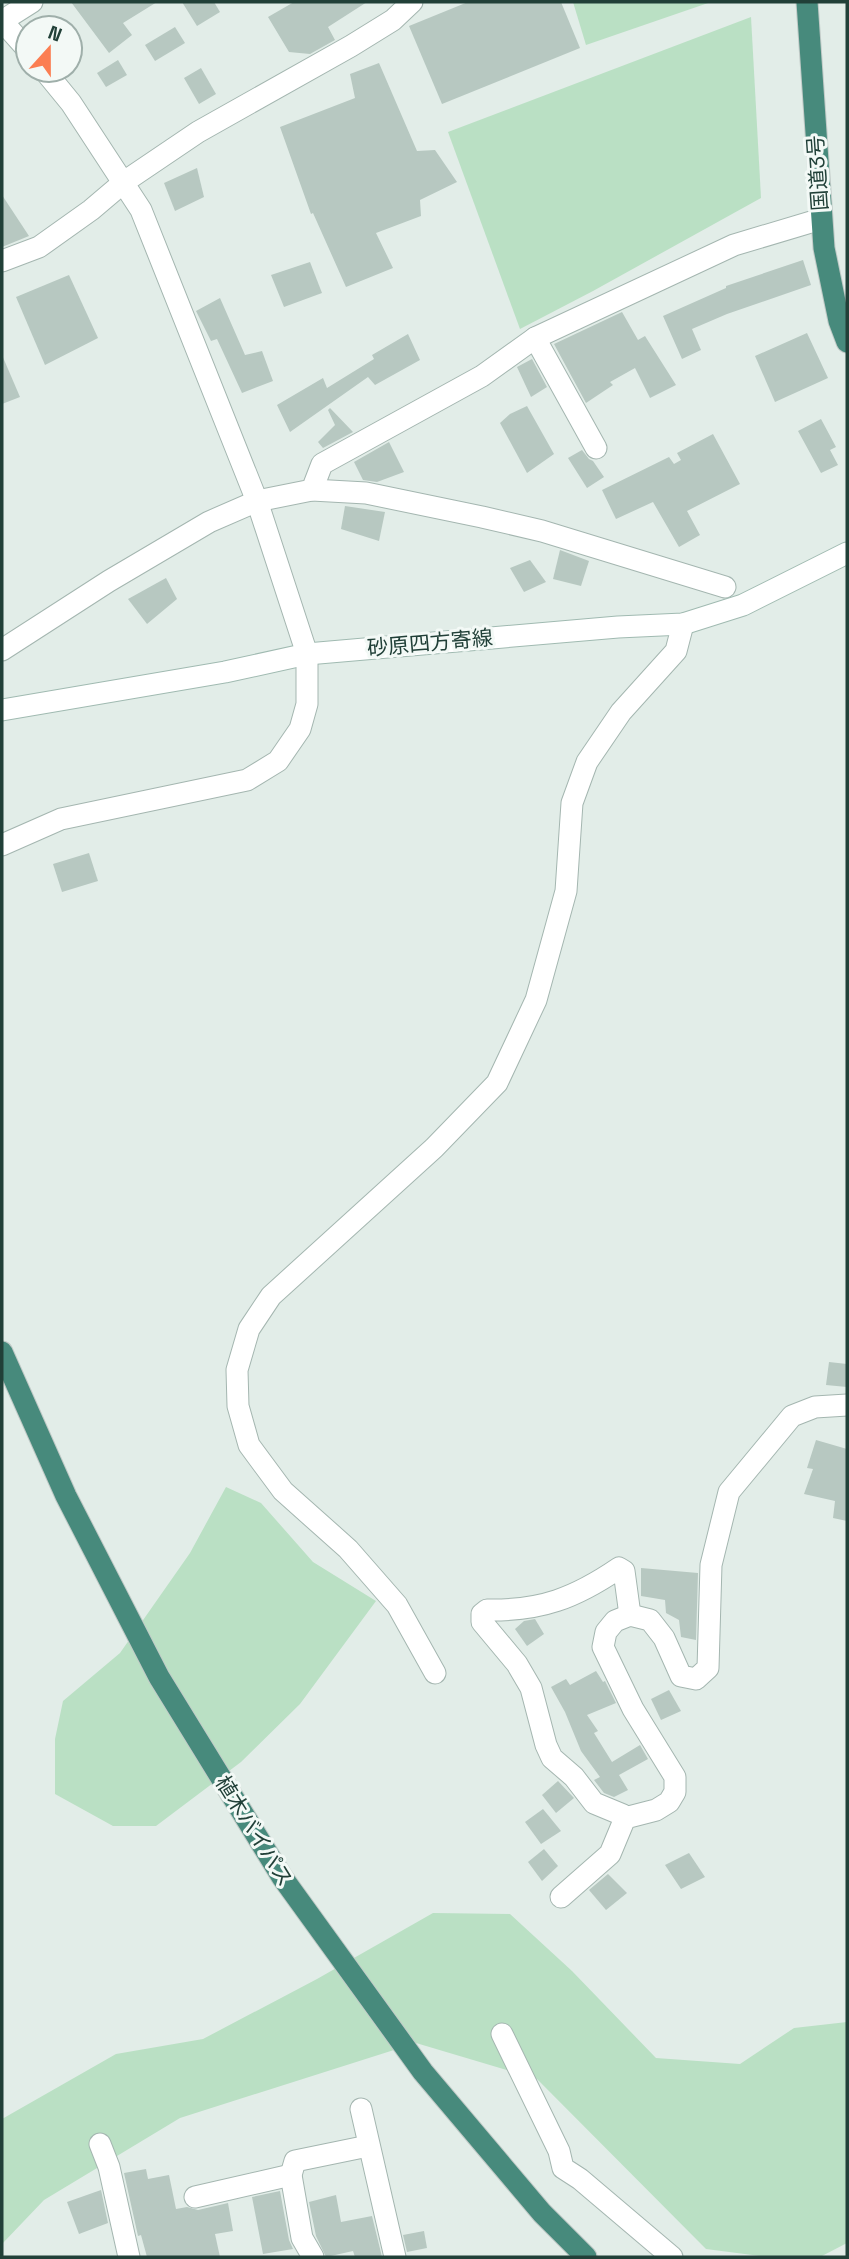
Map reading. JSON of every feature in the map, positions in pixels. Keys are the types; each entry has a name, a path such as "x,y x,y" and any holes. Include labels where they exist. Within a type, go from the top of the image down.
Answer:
{"highway":[{"name":"国道3号","path":"807,2 824,248 839,321 847,342"},
{"name":"植木バイパス","path":"2,1352 66,1496 159,1677 282,1877 423,2072 542,2213 586,2257"},
{"path":"542,2213 597,2257"}],"street":[{"path":"14,34 2,21 33,2"},
{"path":"2,261 38,247 91,210 124,182 198,132 382,27 412,2"},
{"path":"2,845 61,819 247,780 278,761 300,729 307,704 307,654 257,501 141,211 71,103 55,84"},
{"path":"312,490 322,464 482,376 535,338 734,245 821,219"},
{"path":"535,338 596,448"},
{"path":"2,650 198,528 257,501 312,490 366,493 530,528 725,587"},
{"name":"砂原四方寄線","path":"2,710 225,672 307,654 618,627 683,624 743,605 847,553"},
{"path":"435,1673 397,1605 348,1549 282,1491 249,1445 238,1406 237,1370 249,1329 271,1296 434,1147 497,1083 536,1000 566,891 572,803 587,762 621,712 677,651 683,624"},
{"path":"625,1818 656,1810 668,1802 675,1792 675,1777 633,1709 603,1647 606,1632 615,1621 630,1615 650,1620 664,1638 681,1676 696,1679 708,1668 711,1565 729,1492 792,1416 815,1407 847,1405"},
{"path":"625,1818 594,1802 575,1777 552,1758 531,1688 517,1664 482,1622 482,1614 487,1610 542,1606 569,1598 619,1569 624,1571 630,1615"},
{"path":"561,1897 610,1854 625,1818"},
{"path":"502,2034 559,2151 563,2168 580,2179 672,2257"},
{"path":"361,2109 394,2257"},
{"path":"100,2144 109,2167 129,2257"},
{"path":"313,2257 302,2238 291,2175 295,2161 368,2147"},
{"path":"195,2197 291,2175"}],"green space":[{"path":"573,2 711,2 586,45"},
{"path":"751,17 761,198 520,329 448,132"},
{"path":"226,1487 261,1503 313,1562 376,1601 300,1704 241,1762 156,1826 113,1826 55,1794 55,1739 63,1701 120,1653 190,1553"},
{"path":"433,1913 510,1914 572,1971 656,2058 740,2064 794,2028 847,2022 847,2243 820,2257 768,2257 706,2249 537,2079 416,2043 180,2118 44,2200 2,2244 2,2119 116,2054 203,2039 317,1979"}],"building":[{"path":"71,2 157,2 123,23 132,35 109,53 84,19 84,14 80,14"},
{"path":"182,2 214,2 220,12 197,26"},
{"path":"294,2 367,2 328,27 335,40 310,54 289,52 268,17"},
{"path":"468,2 561,2 580,48 442,104 409,26"},
{"path":"175,27 185,43 155,61 145,45"},
{"path":"118,60 127,75 106,87 97,73"},
{"path":"379,63 417,151 435,150 457,182 420,200 421,216 376,233 393,268 346,287 313,213 311,214 280,127 355,98 350,74"},
{"path":"201,68 216,94 199,104 184,78"},
{"path":"197,168 204,197 175,211 164,183"},
{"path":"2,195 29,236 2,247"},
{"path":"803,260 811,285 692,329 701,350 682,359 663,316 726,286"},
{"path":"310,262 322,293 284,307 271,275"},
{"path":"69,275 98,338 45,365 16,297"},
{"path":"220,298 245,355 262,351 273,381 242,393 217,339 211,341 196,311"},
{"path":"622,312 638,340 645,336 676,385 650,398 635,368 610,382 613,385 586,403 554,344"},
{"path":"807,333 828,378 775,402 755,356"},
{"path":"408,334 420,360 375,385 368,377 290,432 277,405 323,378 327,388 374,359 372,355"},
{"path":"2,355 20,397 2,404"},
{"path":"532,359 547,387 531,397 517,367"},
{"path":"527,406 554,454 527,473 500,423 510,414"},
{"path":"330,408 353,432 323,448 318,442 335,425 328,410"},
{"path":"821,419 836,447 830,450 838,465 821,473 798,431"},
{"path":"713,434 740,484 687,511 700,535 679,547 653,502 616,519 602,490 669,457 674,464 681,460 677,453"},
{"path":"389,442 404,472 377,482 363,480 354,462"},
{"path":"582,450 604,477 587,488 568,458"},
{"path":"345,506 385,512 379,541 341,529"},
{"path":"560,550 589,561 581,586 553,579"},
{"path":"530,560 546,582 524,592 510,568"},
{"path":"166,578 177,599 147,624 128,599"},
{"path":"89,853 98,881 62,892 53,864"},
{"path":"829,1362 847,1364 847,1387 826,1385"},
{"path":"816,1440 847,1449 847,1521 833,1518 835,1501 804,1494 813,1469 807,1468"},
{"path":"641,1568 698,1573 696,1640 681,1637 679,1620 666,1613 665,1600 641,1596"},
{"path":"535,1619 544,1634 527,1646 515,1629 524,1621"},
{"path":"596,1671 603,1682 605,1681 616,1703 587,1715 598,1731 594,1733 612,1762 640,1745 648,1759 619,1775 628,1790 614,1797 604,1793 594,1780 600,1777 581,1751 551,1687 566,1679 570,1685"},
{"path":"669,1690 681,1711 661,1720 651,1699"},
{"path":"558,1781 574,1798 556,1813 542,1795"},
{"path":"543,1809 561,1831 541,1844 525,1822"},
{"path":"544,1849 558,1866 542,1881 528,1862"},
{"path":"689,1853 705,1877 681,1889 665,1865"},
{"path":"608,1874 627,1893 606,1910 589,1890"},
{"path":"146,2169 148,2179 169,2175 176,2209 187,2207 198,2210 228,2203 233,2231 215,2234 220,2257 147,2257 141,2235 138,2236 124,2173"},
{"path":"101,2190 108,2223 79,2234 67,2202"},
{"path":"280,2191 293,2249 263,2254 252,2197"},
{"path":"336,2195 341,2222 372,2216 382,2257 355,2257 353,2251 326,2257 316,2236 309,2202"},
{"path":"424,2231 427,2248 407,2252 403,2235"}]}
